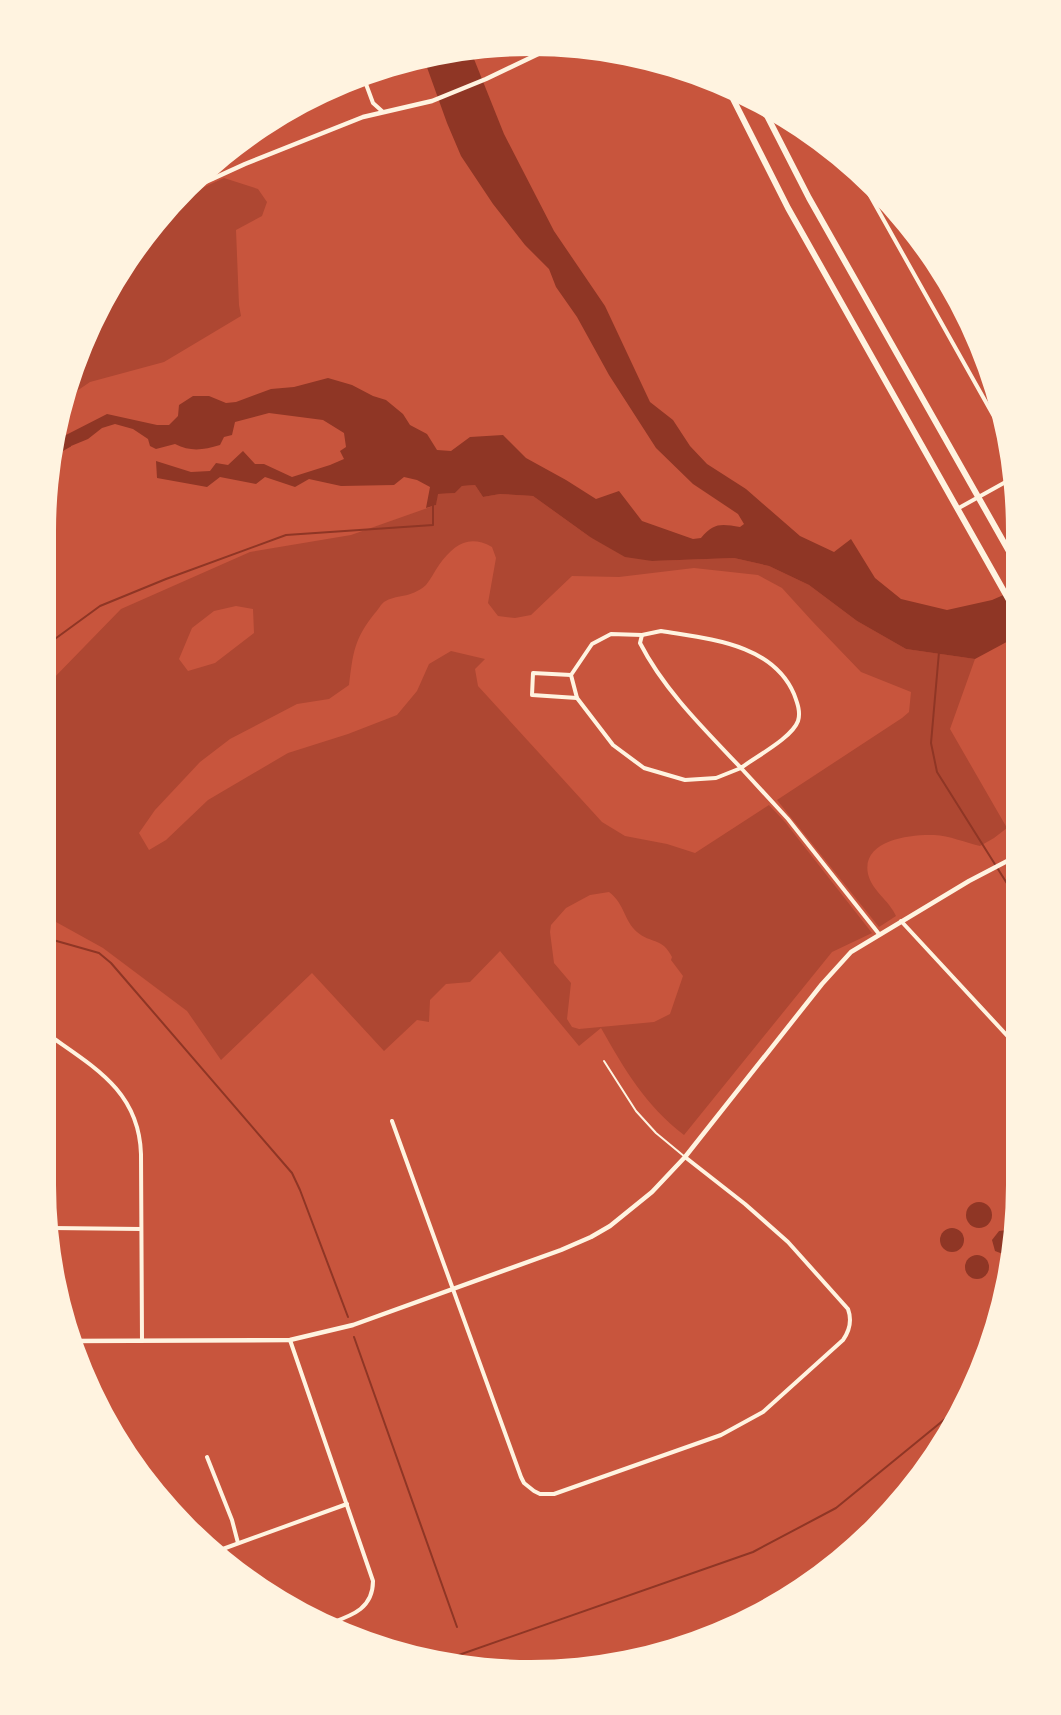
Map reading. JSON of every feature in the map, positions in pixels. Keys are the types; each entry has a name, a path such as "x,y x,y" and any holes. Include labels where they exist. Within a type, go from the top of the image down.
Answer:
{"main road":[{"path":"735,102 788,208 1006,594"},
{"path":"769,120 809,198 1006,547"}],"street":[{"path":"212,179 342,125 383,112 432,101 486,79 531,57"},
{"path":"367,85 373,102 383,112"},
{"path":"873,202 989,407"},
{"path":"957,509 1002,484"},
{"path":"661,631 710,639 748,650 777,669 798,705 798,721 771,748 741,768 716,778 685,780 644,768 613,745 577,698 571,675 592,644 611,634 642,635 661,631"},
{"path":"642,635 640,642 648,660 678,699 788,819 879,934"},
{"path":"571,675 532,673 532,695 577,698"},
{"path":"83,1341 290,1340 352,1325 453,1290 591,1237 630,1211 652,1192 685,1157 835,968 858,947 1006,861"},
{"path":"901,921 1006,1034"},
{"path":"56,1040 105,1075 129,1105 137,1124 141,1143 142,1341"},
{"path":"392,1121 521,1477 528,1488 548,1495 721,1435 753,1419 774,1404 843,1340 850,1327 849,1313 843,1301 788,1242 745,1204 685,1157"},
{"path":"58,1228 142,1229"},
{"path":"290,1340 373,1586 372,1594 364,1608 340,1619"},
{"path":"207,1457 232,1520 238,1543"},
{"path":"225,1548 346,1504"}],"lane":[{"path":"604,1061 636,1111 656,1133 685,1157"}],"shaded area":[{"path":"474,59 504,134 554,231 605,306 650,402 673,420 690,446 707,464 746,489 800,536 834,552 851,539 875,578 901,599 947,610 992,600 1006,594 1006,642 975,659 906,649 857,621 809,585 769,566 734,558 652,561 625,557 590,537 533,496 500,494 483,497 475,485 462,486 455,493 438,494 436,505 426,508 430,487 417,480 404,477 394,485 341,486 309,479 295,487 265,477 256,484 220,477 207,487 157,478 156,461 191,472 210,471 216,463 228,465 243,451 255,464 264,464 292,477 330,465 344,459 340,451 346,447 344,433 323,420 269,413 235,422 232,435 224,437 220,445 197,449 175,444 156,449 150,446 148,439 133,429 115,424 102,428 88,439 63,449 66,435 107,414 157,425 169,425 178,416 179,405 193,396 209,396 226,403 236,402 271,389 294,387 328,378 352,385 386,400 403,414 410,425 427,434 437,450 451,451 470,437 503,435 526,458 596,499 619,491 642,521 693,539 701,538 710,529 719,525 740,527 744,524 738,514 693,484 656,448 609,375 577,317 556,287 549,269 525,245 493,204 461,156 427,68"},
{"path":"224,178 258,189 267,202 262,216 236,230 241,316 164,362 90,382 77,391 104,320 119,293 154,241 173,217 202,188"},
{"path":"475,485 483,497 500,494 533,496 590,537 652,561 734,558 769,566 809,585 857,621 906,649 975,659 950,729 1006,829 980,846 946,837 924,835 901,838 879,846 872,853 868,863 868,874 873,885 896,916 879,927 777,800 902,718 909,712 911,692 861,672 782,588 758,575 694,568 619,577 572,576 531,615 515,618 498,616 488,603 496,558 492,547 476,542 462,544 450,552 426,585 382,604 368,622 359,639 353,655 349,685 329,699 297,704 230,739 200,762 155,810 139,833 149,850 166,840 208,800 288,753 348,734 397,715 417,691 429,664 451,651 485,659 475,669 478,686 602,822 625,836 667,844 695,853 769,805 785,822 872,933 832,952 684,1135 670,1124 647,1099 601,1028 579,1046 500,951 470,982 446,984 430,1000 429,1022 417,1020 384,1051 312,973 221,1060 187,1011 103,948 56,922 56,676 121,609 250,552 351,535 436,505 437,494 455,493 462,486","holes":["236,606 253,609 254,633 215,663 188,671 179,659 192,628 214,611","609,892 633,928 642,936 664,946 683,976 670,1014 654,1022 579,1029 572,1027 567,1019 571,983 554,963 551,925 566,908 590,895"]},
{"path":"979,1202 988,1206 992,1215 988,1224 979,1228 970,1224 966,1215 970,1206"},
{"path":"952,1228 961,1231 964,1240 961,1249 952,1252 943,1249 940,1240 943,1231"},
{"path":"999,1231 1003,1231 1000,1253 995,1251 992,1240"},
{"path":"977,1255 986,1258 989,1267 986,1276 977,1279 968,1276 965,1267 968,1258"}],"waterway":[{"path":"63,450 70,446"},
{"path":"56,638 100,606 286,535 433,525 433,503"},
{"path":"939,652 931,743 937,772 1006,882"},
{"path":"56,941 99,953 111,963 292,1173 348,1317"},
{"path":"354,1337 457,1627"},
{"path":"462,1654 753,1552 836,1508 943,1421"}]}
